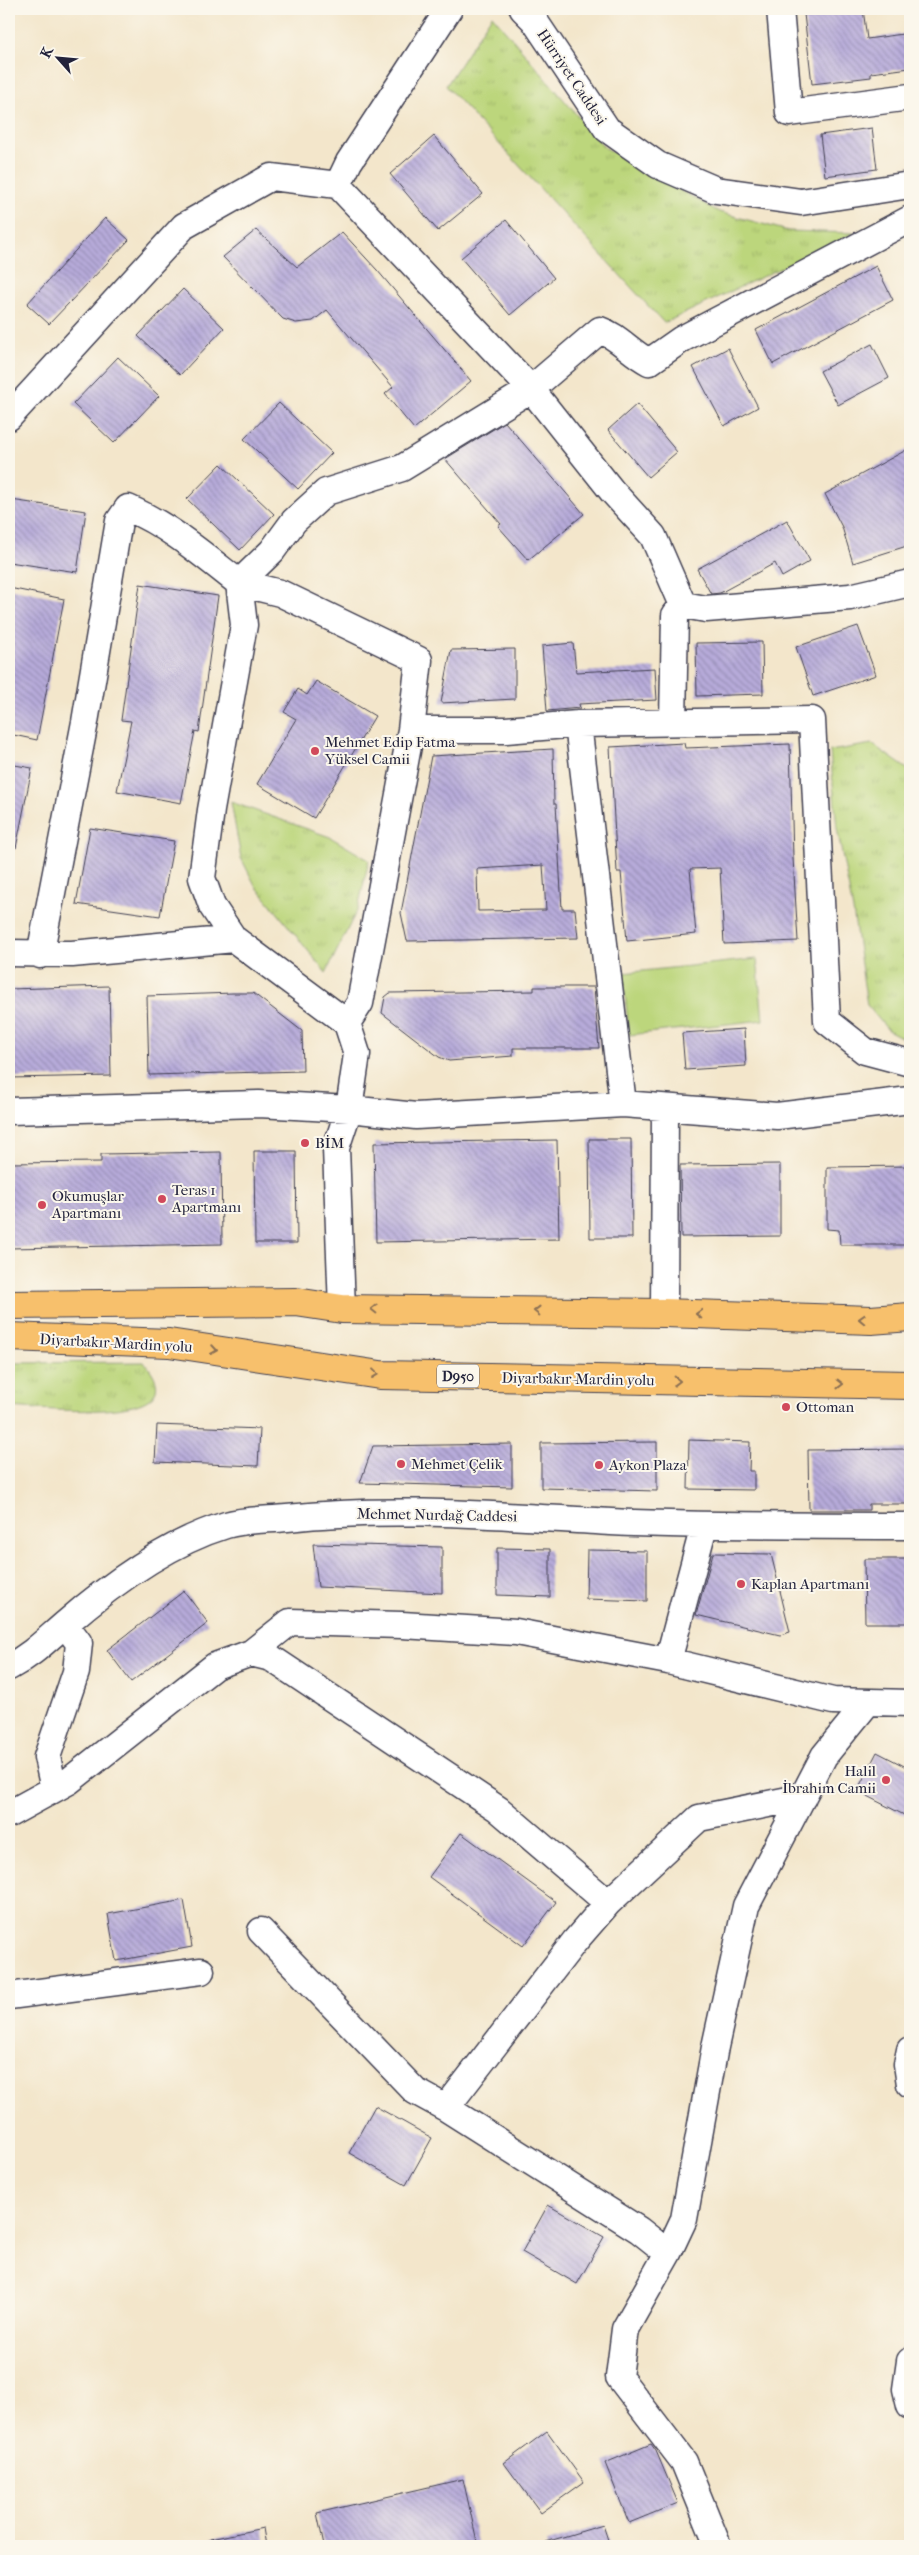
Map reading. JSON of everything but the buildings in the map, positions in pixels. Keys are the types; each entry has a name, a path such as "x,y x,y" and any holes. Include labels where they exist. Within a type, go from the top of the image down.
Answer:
{"highway":[{"path":"9,1305 296,1302 342,1309 664,1313 870,1320 910,1317"},
{"name":"Diyarbakır-Mardin yolu","path":"9,1337 169,1343 380,1375 910,1385"}],"street":[{"path":"338,185 360,146 449,9"},
{"name":"Hürriyet Caddesi","path":"523,9 534,20 607,129 658,165 716,190 801,202 910,185"},
{"path":"780,9 789,113 910,97"},
{"path":"9,417 184,226 271,178 338,185 531,389 612,491 653,536 682,605"},
{"path":"239,583 272,551 294,521 326,492 402,468 531,389 600,330 609,333 635,355 649,362 682,339 910,219"},
{"path":"40,955 85,722 119,521 128,508 153,519 190,543 239,583 280,593 419,660 411,730 360,1003 347,1023"},
{"path":"239,583 244,625 211,810 202,878 212,906 234,940 347,1023 357,1054 349,1109 336,1148 342,1309"},
{"path":"682,605 706,609 850,597 910,583"},
{"path":"673,722 675,615 682,605"},
{"path":"411,730 506,730 578,724 812,720 827,1021 865,1051 910,1063"},
{"path":"578,724 623,1104"},
{"path":"9,953 40,955 234,940"},
{"path":"9,1112 259,1104 349,1109 416,1116 623,1104 777,1116 910,1100"},
{"path":"664,1313 665,1108"},
{"name":"Mehmet Nurdağ Caddesi","path":"9,1667 32,1655 65,1624 126,1576 164,1552 227,1525 326,1514 443,1513 704,1526 794,1524 910,1526"},
{"path":"668,1660 704,1526"},
{"path":"9,1814 69,1781 215,1666 251,1653 290,1622 402,1625 516,1632 668,1660 832,1701 910,1703"},
{"path":"54,1790 47,1757 76,1672 79,1643 65,1624"},
{"path":"251,1653 271,1658 498,1809 608,1904"},
{"path":"718,2546 684,2462 619,2377 626,2329 668,2253 684,2219 715,2047 746,1906 824,1756 868,1702"},
{"path":"446,2108 575,1941 608,1904 699,1818 803,1797"},
{"path":"261,1931 415,2090 639,2230 668,2253"},
{"path":"9,1996 201,1971"},
{"path":"910,2050 907,2064 910,2084"},
{"path":"910,2361 906,2389 910,2406"}],"green space":[{"path":"492,15 604,147 719,212 788,231 855,233 664,323 446,86"},
{"path":"872,744 910,771 910,1042 888,1030 867,1005 853,910 837,828 830,751"},
{"path":"231,802 330,837 369,860 358,908 326,973 255,885 241,858"},
{"path":"757,959 763,1020 629,1035 623,973"},
{"path":"144,1362 156,1383 152,1397 135,1406 109,1410 80,1411 9,1407 9,1363"}],"place":[{"name":"Mehmet Edip Fatma Yüksel Camii","path":"315,751"},
{"name":"BİM","path":"305,1143"},
{"name":"Teras 1 Apartmanı","path":"162,1199"},
{"name":"Okumuşlar Apartmanı","path":"42,1205"},
{"name":"Ottoman","path":"786,1407"},
{"name":"Mehmet Çelik","path":"401,1464"},
{"name":"Aykon Plaza","path":"599,1465"},
{"name":"Kaplan Apartmanı","path":"741,1584"},
{"name":"Halil İbrahim Camii","path":"886,1780"}]}
